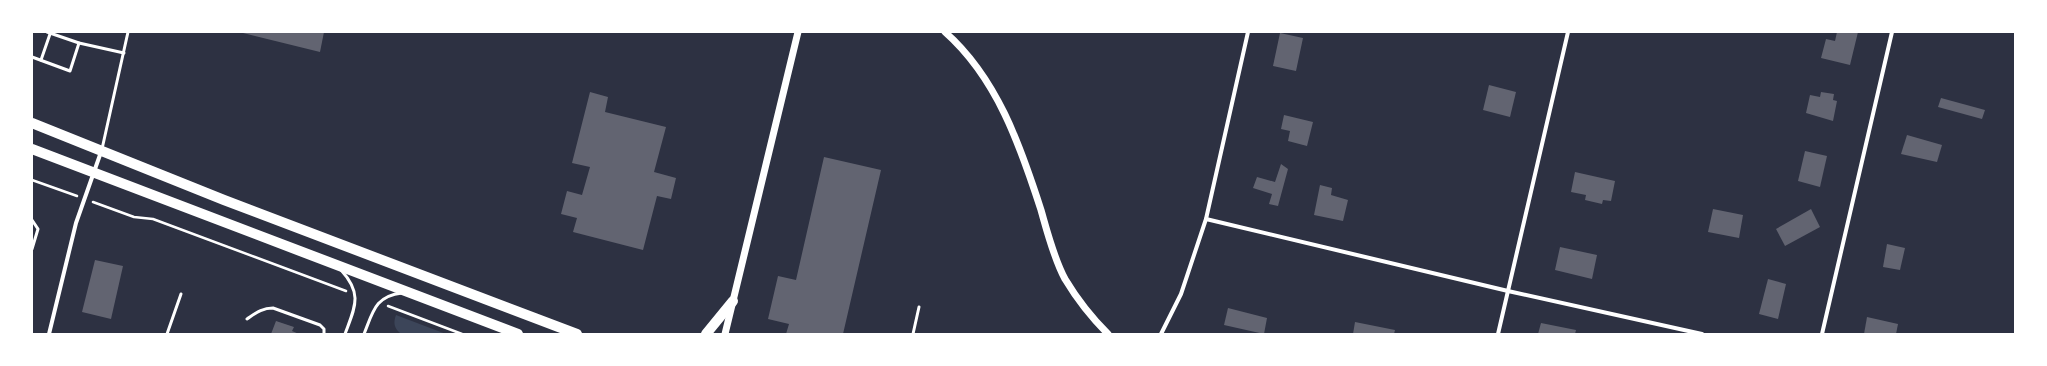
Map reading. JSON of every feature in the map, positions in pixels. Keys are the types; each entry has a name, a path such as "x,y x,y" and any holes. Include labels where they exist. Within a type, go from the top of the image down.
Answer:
{"main road":[{"path":"32,123 224,200 577,334"},
{"path":"32,149 94,174 138,188 518,334"},
{"path":"706,334 733,301"}],"street":[{"path":"726,334 798,32"},
{"path":"945,32 955,41 986,80 1002,107 1019,145 1064,277 1090,317 1108,334"},
{"path":"1161,334 1181,294 1206,219 1248,32"},
{"path":"1498,334 1568,32"},
{"path":"1822,334 1892,32"},
{"path":"49,334 76,223 102,150"},
{"path":"1206,219 1508,291 1702,334"}],"lane":[{"path":"102,150 128,32"},
{"path":"41,60 49,33 79,43 124,53"},
{"path":"32,57 70,71 79,43"},
{"path":"32,220 38,229 32,249"},
{"path":"336,265 351,281 356,296 353,313 345,334"},
{"path":"364,334 378,302 391,294 408,293"},
{"path":"167,334 182,294"},
{"path":"913,334 919,307"},
{"path":"247,319 259,310 274,308 320,325 324,329 324,334"}],"path":[{"path":"32,180 134,217 152,219 356,296"},
{"path":"378,302 462,334"}],"shaded area":[{"path":"396,315 446,334 401,334 395,325"}],"building":[{"path":"239,32 324,32 320,52"},
{"path":"1837,32 1858,32 1850,65 1821,58 1826,39 1835,41"},
{"path":"1280,33 1303,38 1296,71 1273,66"},
{"path":"1489,85 1516,92 1510,117 1483,110"},
{"path":"590,92 608,97 605,112 666,127 654,172 676,178 671,199 657,196 643,250 573,232 577,218 561,214 567,191 582,195 590,167 572,163"},
{"path":"1821,92 1834,94 1833,100 1837,101 1833,121 1806,113 1810,95 1820,97"},
{"path":"1941,98 1985,110 1982,119 1938,107"},
{"path":"1284,115 1313,122 1307,146 1288,141 1290,131 1281,129"},
{"path":"1907,135 1942,145 1937,162 1901,154"},
{"path":"1805,151 1827,156 1820,187 1798,181"},
{"path":"824,157 881,170 843,334 786,334 789,324 768,319 778,276 796,280"},
{"path":"1281,164 1288,169 1278,206 1269,204 1272,194 1253,188 1257,177 1275,182"},
{"path":"1575,172 1615,181 1611,201 1603,200 1602,204 1585,200 1586,195 1571,192"},
{"path":"1320,185 1332,188 1331,195 1348,200 1343,221 1314,215"},
{"path":"1713,209 1743,215 1739,238 1708,232"},
{"path":"1811,209 1820,227 1785,246 1776,229"},
{"path":"1887,244 1905,248 1900,270 1883,267"},
{"path":"1560,247 1597,255 1592,279 1555,270"},
{"path":"95,260 123,266 111,319 82,312"},
{"path":"1768,279 1786,284 1778,319 1759,314"},
{"path":"1228,308 1267,318 1264,334 1224,325"},
{"path":"1867,317 1898,324 1896,334 1864,334"},
{"path":"276,321 294,327 292,331 299,334 271,334"},
{"path":"1355,322 1395,330 1394,334 1353,334"},
{"path":"1541,323 1576,330 1575,334 1538,334"}]}
